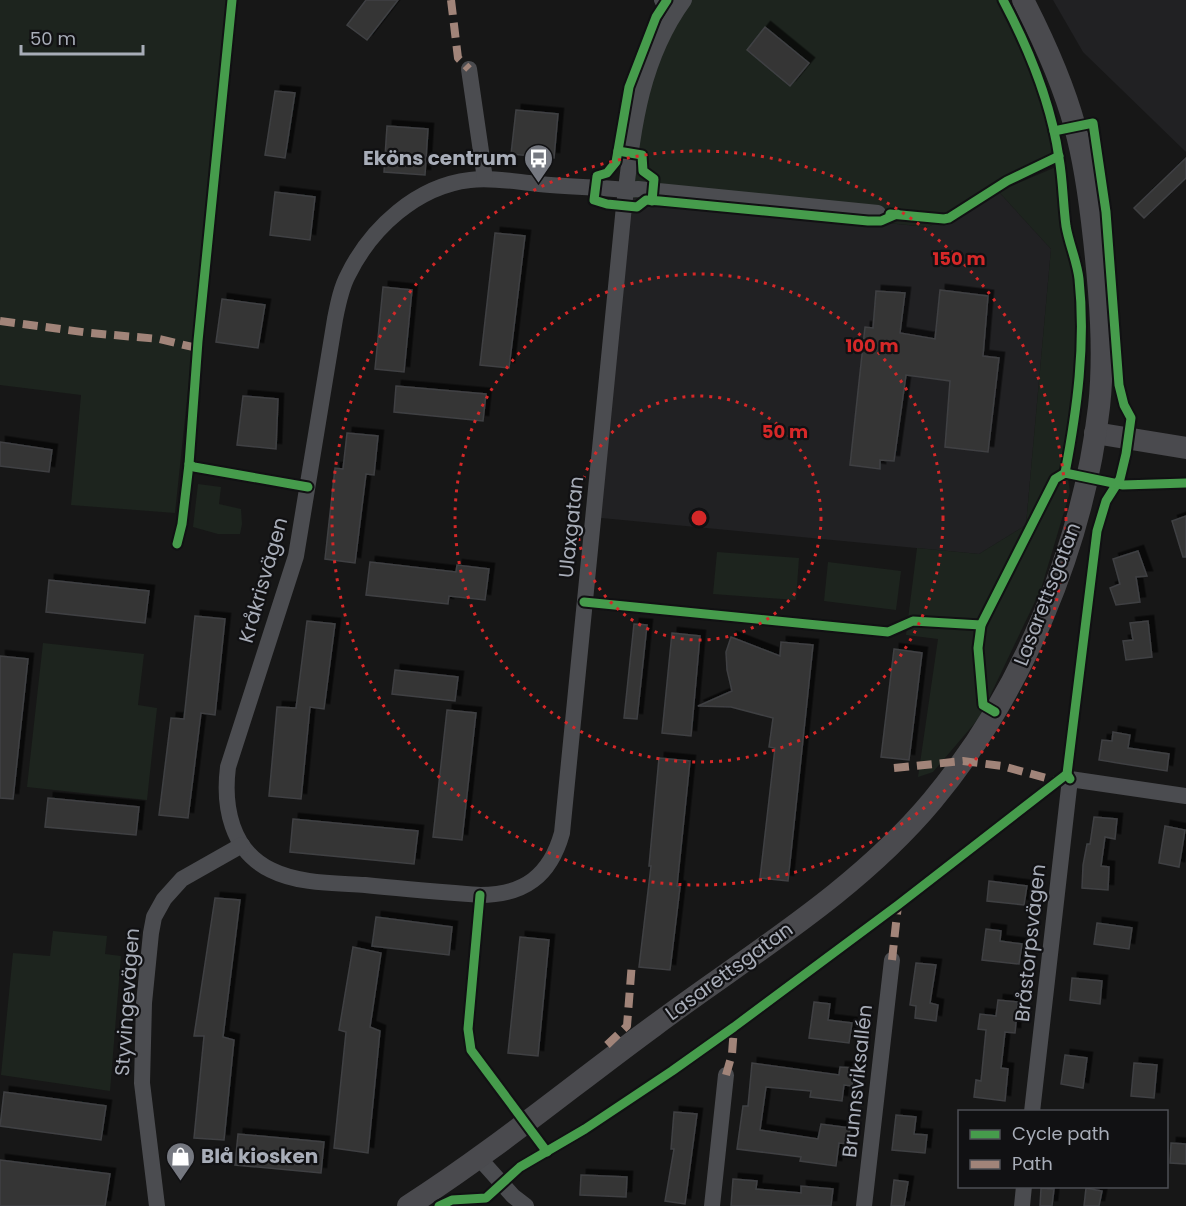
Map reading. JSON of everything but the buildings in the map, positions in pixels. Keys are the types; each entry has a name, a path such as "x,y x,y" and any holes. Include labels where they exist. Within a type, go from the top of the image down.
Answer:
{"street":[{"path":"662,0 681,5"},
{"name":"Lasarettsgatan","path":"408,1206 479,1158 845,886 875,861 930,803 959,768 995,712 1021,665 1056,582 1076,521 1095,433 1102,355 1097,262 1088,189 1080,148 1064,92 1023,0"},
{"name":"Ulaxgatan","path":"548,866 557,850 562,834 626,190 640,95 659,41 681,5"},
{"path":"470,69 485,179"},
{"name":"Kråkrisvägen","path":"548,866 534,880 518,889 497,895 306,880 272,870 260,863 242,844 233,830 227,811 226,781 228,767 296,556 335,319 347,276 368,243 402,209 438,188 469,180 485,179 626,190"},
{"path":"626,190 638,189 878,213"},
{"path":"1095,433 1186,448"},
{"name":"Bråstorpsvägen","path":"1032,1110 1070,779 1186,796"},
{"name":"Styvingevägen","path":"157,1206 142,1083 144,1004 154,917 164,899 182,879 242,844"},
{"name":"Brunnsviksallén","path":"864,1206 892,960"},
{"path":"712,1206 726,1075"},
{"path":"479,1158 513,1196 526,1206"},
{"path":"1022,1206 1024,1188"}],"shaded area":[{"path":"0,0 229,0 175,513 71,505 81,395 0,385"},
{"path":"680,0 998,0 1040,94 1054,153 1002,190 1056,167 1060,207 1074,282 1076,363 1064,452 1070,492 1041,589 980,717 933,772 918,777 938,639 906,635 917,548 979,554 1026,525 1051,249 999,192 928,227 623,197 628,120"},
{"path":"1053,0 1186,0 1186,152 1083,52"},
{"path":"999,192 1051,249 1026,525 979,554 591,517 623,197 928,227"},
{"path":"198,484 221,487 219,504 241,509 240,534 218,534 193,527"},
{"path":"717,552 799,558 796,600 713,594"},
{"path":"828,562 901,571 896,610 824,601"},
{"path":"43,643 144,654 138,705 157,708 147,800 27,787"},
{"path":"53,931 107,936 105,954 121,956 110,1091 1,1075 13,953 50,956"}],"marked path":[{"path":"451,0 458,58 469,69"},
{"path":"0,321 159,339 197,348"},
{"path":"894,768 963,761 1002,766 1057,781"},
{"path":"892,960 898,905"},
{"path":"607,1045 627,1026 632,962"},
{"path":"726,1075 732,1054 734,1027"}],"cycle path":[{"path":"232,0 198,341 189,464 194,467 308,487"},
{"path":"667,0 656,17 629,87 616,162 607,173 597,176 594,200 607,204 637,207 646,200 660,201 868,221 881,221 897,214"},
{"path":"1003,0 1022,37 1051,117 1060,166 1066,226 1079,279 1081,352 1065,473"},
{"path":"1054,131 1093,123 1106,212 1119,385 1124,405 1131,418 1120,479 1106,501 1097,531 1067,774 1070,779"},
{"path":"618,151 642,155 643,171 654,179 652,201"},
{"path":"890,214 949,218 1007,181 1059,156"},
{"path":"177,544 182,524 189,464"},
{"path":"995,712 983,705 978,648 981,625 1055,479 1065,473 1123,485 1186,483"},
{"path":"584,602 888,632 913,621 981,625"},
{"path":"439,1206 452,1200 486,1198 520,1167 585,1129 672,1071 898,905 1067,774"},
{"path":"480,895 468,1029 471,1050 547,1152"}],"place":[{"name":"Eköns centrum","path":"538,184"},
{"name":"Blå kiosken","path":"180,1182"}]}
